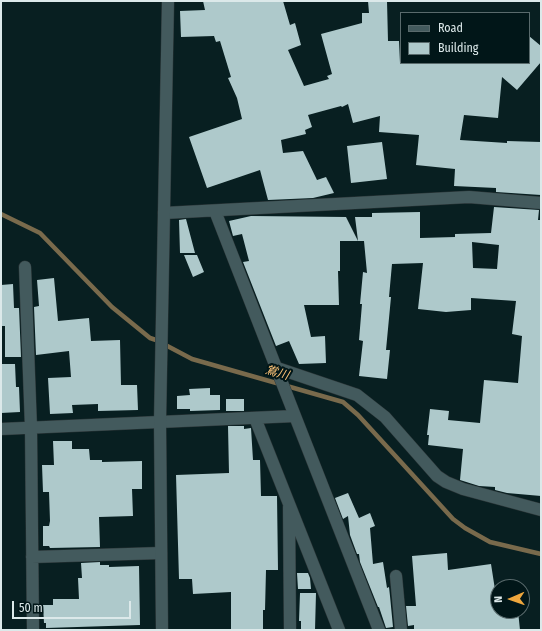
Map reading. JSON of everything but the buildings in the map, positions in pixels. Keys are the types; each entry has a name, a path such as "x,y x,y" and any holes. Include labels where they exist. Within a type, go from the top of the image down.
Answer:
{"street":[{"path":"162,630 160,422 168,1"},
{"path":"164,213 469,197 541,203"},
{"path":"216,211 379,630"},
{"path":"25,267 31,428 33,630"},
{"path":"276,368 357,395 385,417 438,476 446,482 463,489 541,510"},
{"path":"1,429 295,416"},
{"path":"255,418 340,630"},
{"path":"288,500 290,630"},
{"path":"32,557 161,553"},
{"path":"396,576 401,630"}],"waterway":[{"name":"鴬川","path":"1,214 40,233 112,307 150,338 192,359 343,402 358,415 453,519 465,528 490,542 541,554"}]}
